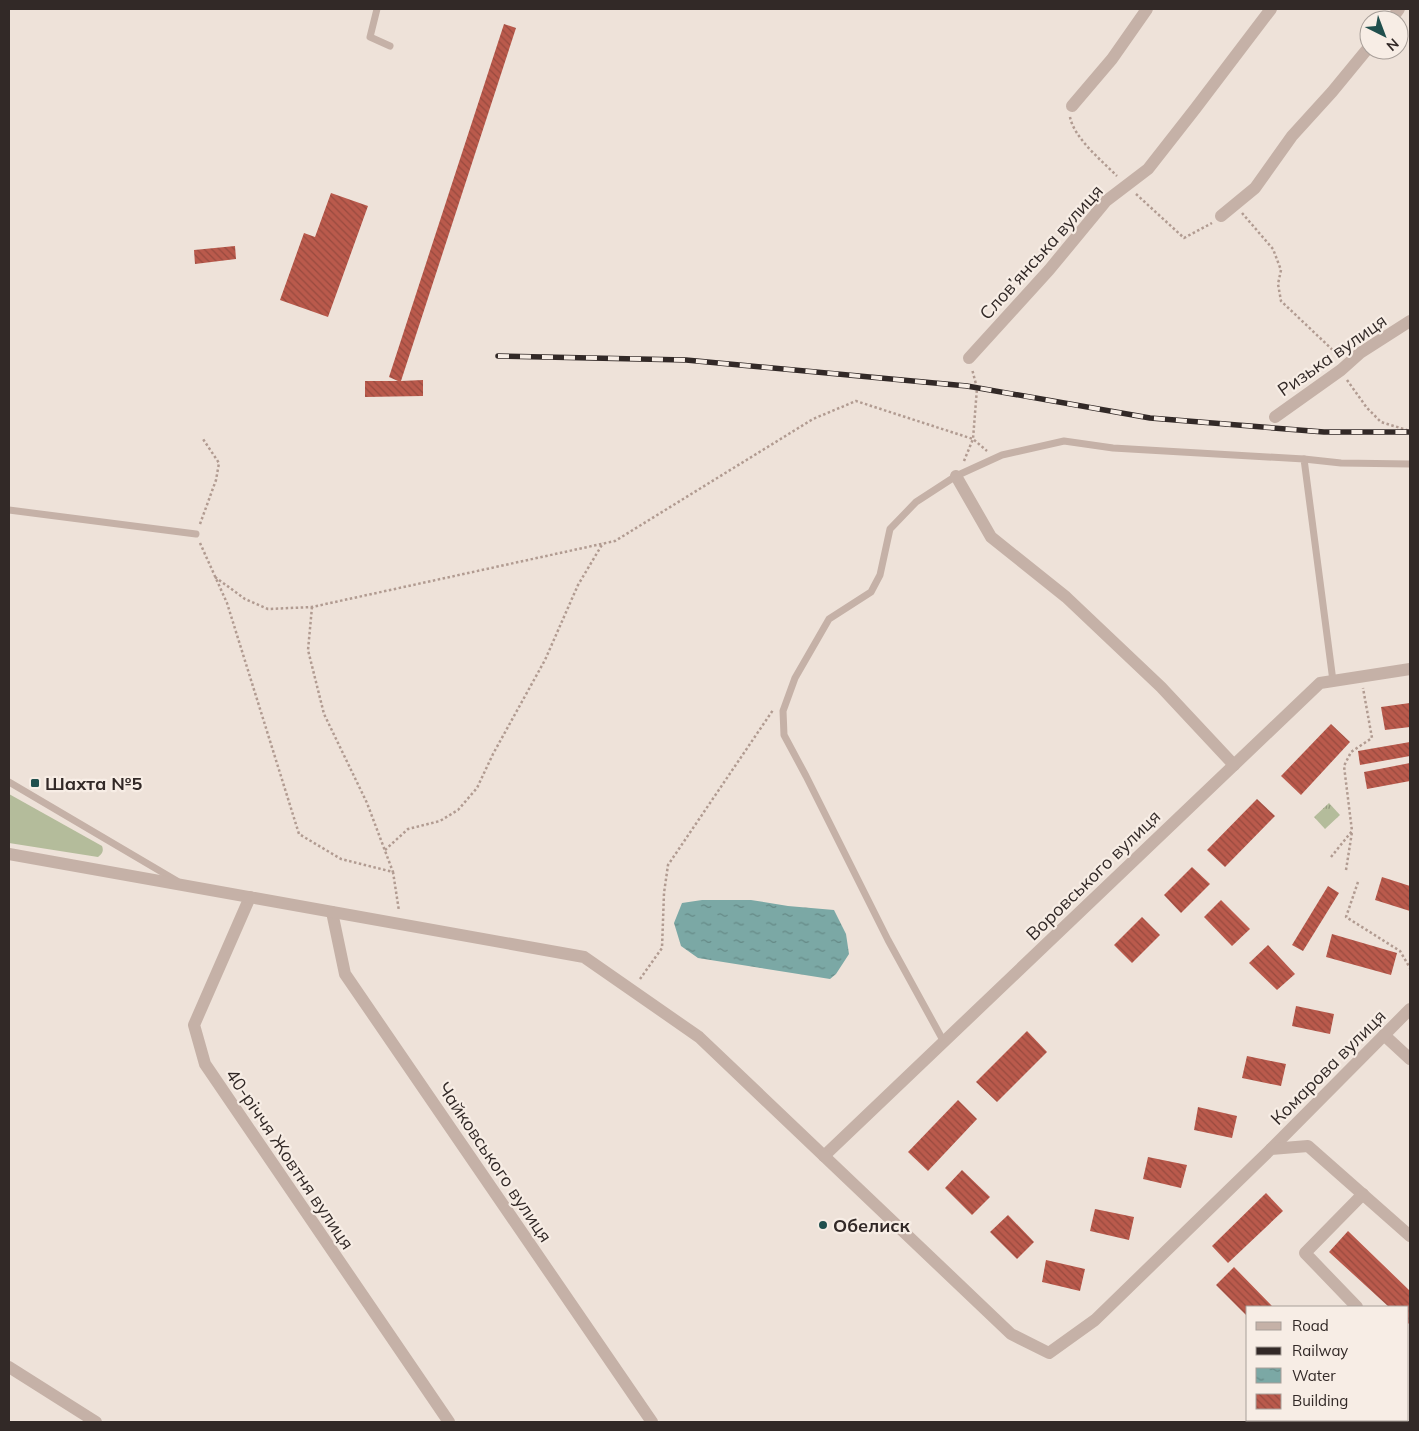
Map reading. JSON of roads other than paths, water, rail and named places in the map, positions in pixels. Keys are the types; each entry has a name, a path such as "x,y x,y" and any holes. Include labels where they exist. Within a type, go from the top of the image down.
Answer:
{"street":[{"path":"1072,106 1112,59 1147,9"},
{"name":"Слов’янська вулиця","path":"969,358 1049,270 1106,201 1148,169 1271,9"},
{"path":"1221,216 1255,188 1292,136 1359,59"},
{"name":"Ризька вулиця","path":"1275,417 1343,368 1360,353 1410,321"},
{"path":"956,476 991,537 1073,604 1161,687 1234,765"},
{"name":"Воровського вулиця","path":"824,1156 1320,683 1410,669"},
{"path":"9,854 584,957 699,1037 824,1156"},
{"name":"40-річчя Жовтня вулиця","path":"250,898 194,1025 205,1064 448,1422"},
{"name":"Чайковського вулиця","path":"332,912 344,974 652,1422"},
{"name":"Комарова вулиця","path":"824,1156 1011,1334 1050,1352 1095,1320 1410,1009"},
{"path":"1384,1035 1410,1059"},
{"path":"1270,1149 1308,1146 1410,1236"},
{"path":"1355,1306 1304,1253 1363,1194"},
{"path":"9,1367 96,1422"}],"lane":[{"path":"377,9 370,37 390,46"},
{"path":"944,1042 888,940 784,735 783,711 795,678 830,620 871,592 880,575 890,529 916,502 956,476 1002,455 1064,441 1114,448 1342,463 1410,464"},
{"path":"1304,459 1333,681"},
{"path":"9,510 196,534"},
{"path":"9,782 186,886"}],"water":[{"path":"702,900 751,900 788,906 834,910 846,934 849,954 836,974 830,979 698,958 681,946 674,923 682,903"}],"railway":[{"path":"498,356 686,360 967,386 1150,418 1324,432 1410,432"}],"place":[{"name":"Шахта №5","path":"35,783"},
{"name":"Обелиск","path":"823,1225"}]}
